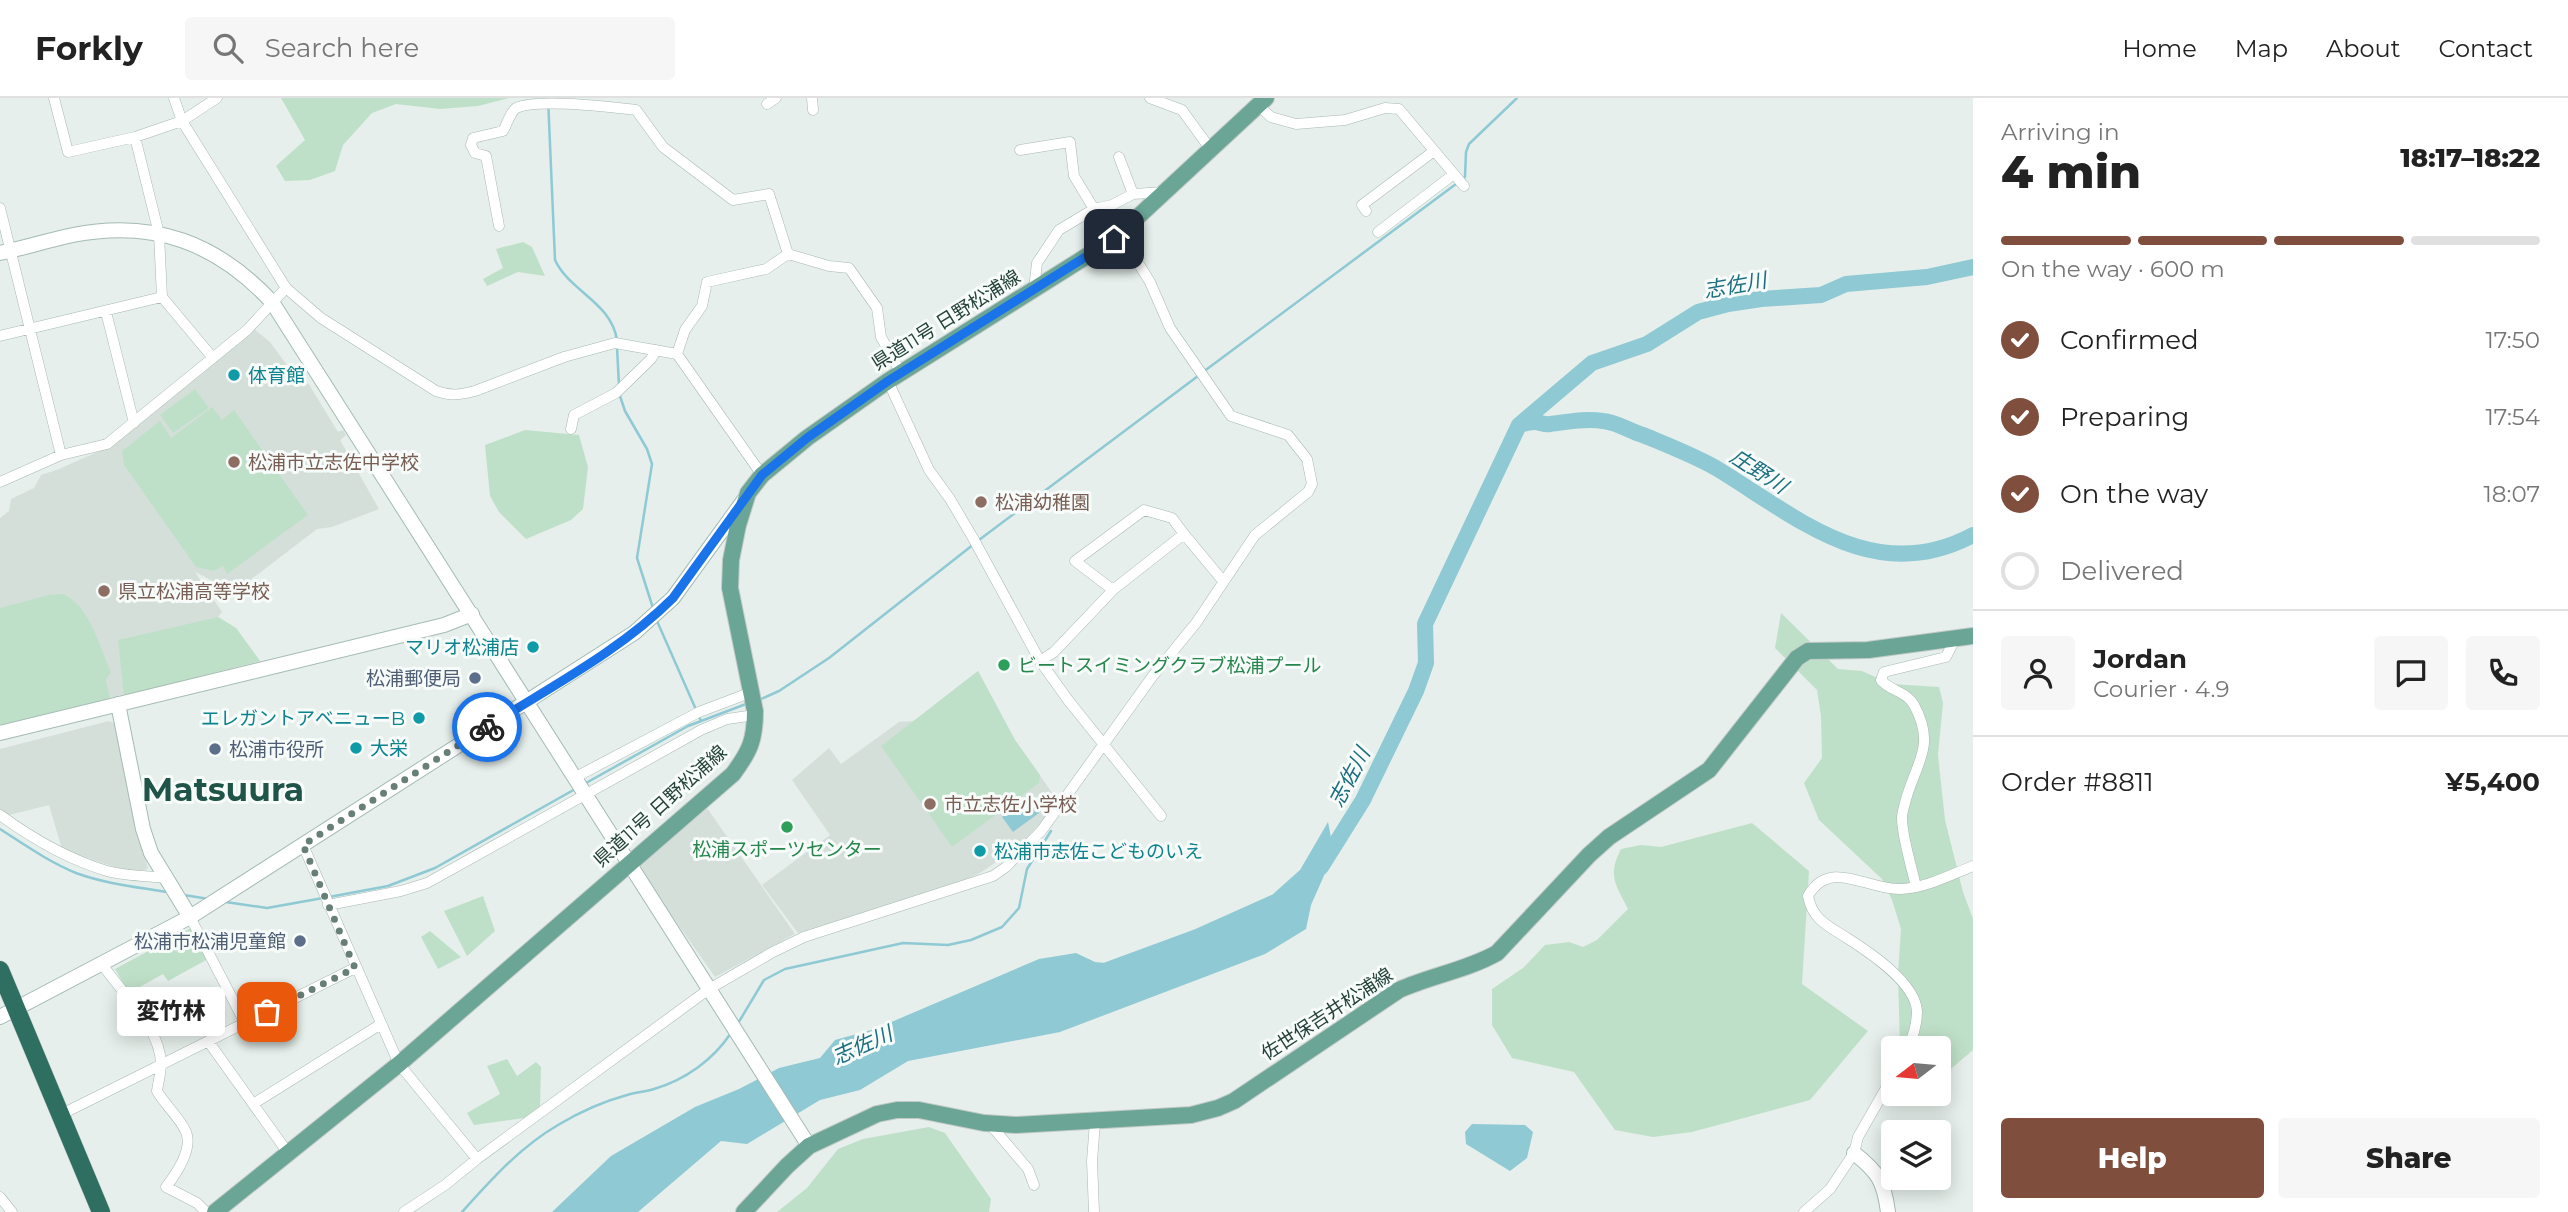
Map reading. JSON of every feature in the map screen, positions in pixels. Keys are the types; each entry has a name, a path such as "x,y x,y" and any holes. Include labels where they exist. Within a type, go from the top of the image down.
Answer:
{"highway":[{"path":"0,970 8,1014 60,1115 101,1212"}],"main road":[{"name":"県道11号 日野松浦線","path":"215,1212 399,1064 733,774 749,753 755,732 755,713 730,588 731,560 748,493 762,475 807,438 895,377 1114,239 1262,102"},
{"name":"佐世保吉井松浦線","path":"744,1212 787,1166 805,1140 877,1114 919,1110 989,1123 1016,1125 1191,1115 1234,1101 1399,990 1424,978 1485,960 1497,953 1609,837 1709,770 1797,658 1808,651 1868,650 1973,636"}],"street":[{"path":"54,98 68,152 135,137 182,121 217,98"},
{"path":"174,98 182,121 286,288 321,318 436,391 447,395 475,391 564,358 619,344 677,354 762,475"},
{"path":"630,98 663,147 733,200 769,194 789,254"},
{"path":"812,98 813,110"},
{"path":"1150,98 1182,110 1211,150"},
{"path":"499,226 486,156 475,153 471,145 473,138 503,131 514,109 528,101 549,100 636,110"},
{"path":"1262,102 1271,117 1296,124 1345,120 1385,108 1399,109 1464,186"},
{"path":"135,137 159,234 162,297 213,358"},
{"path":"1020,150 1069,142 1074,176 1094,209"},
{"path":"1366,211 1362,205 1434,151"},
{"path":"1119,157 1133,194"},
{"path":"1378,232 1455,176"},
{"path":"1034,289 1037,262 1059,230 1094,209 1112,205 1133,194 1166,192"},
{"path":"0,208 5,252 29,329 61,456"},
{"path":"5,252 97,231 159,234 192,242 225,260 253,281 272,302 805,1140"},
{"path":"404,1212 445,1185 709,989 804,937 993,876 1006,867 1042,830 1152,677 1196,623 1255,535 1308,492 1312,484 1307,459 1288,435 1231,416 1170,328 1140,266 1114,239"},
{"path":"677,354 685,330 702,306 707,282 766,269 789,254 829,266 849,268 877,308 881,337 929,470 979,548 1040,661 1161,816"},
{"path":"0,482 61,456 107,444 247,330 286,288"},
{"path":"0,336 162,297"},
{"path":"106,312 134,423"},
{"path":"571,429 574,415 600,403 619,390 651,359 656,350"},
{"path":"8,1014 190,917 634,633 673,598 748,493"},
{"path":"1113,590 1075,561 1144,510 1172,518 1223,582"},
{"path":"1040,661 1054,652 1113,590 1184,534"},
{"path":"0,733 444,625 472,614"},
{"path":"1916,887 1902,818 1909,788 1925,746 1924,731 1913,704 1905,694 1887,687 1881,680 1884,671 1946,657 1955,639"},
{"path":"329,908 427,883 697,713 752,692"},
{"path":"118,704 143,829 152,853 190,917 245,1023"},
{"path":"581,786 712,725 755,713"},
{"path":"0,815 34,839 69,857 109,872 167,878"},
{"path":"303,845 399,1064 477,1159"},
{"path":"1911,1036 1917,1010 1902,981 1864,948 1825,924 1810,911 1808,896 1813,886 1827,879 1841,877 1892,889 1916,887 1973,866"},
{"path":"102,964 150,1027 161,1065 157,1091 186,1131 188,1142 178,1171 166,1187 197,1203 206,1212"},
{"path":"60,1115 355,968"},
{"path":"253,1104 381,1024"},
{"path":"208,1041 288,1153"},
{"path":"1804,1212 1830,1189 1854,1153 1858,1137 1881,1097"},
{"path":"1094,1212 1092,1161 1095,1122"},
{"path":"989,1123 1028,1169 1034,1185"},
{"path":"1854,1153 1873,1168 1882,1180 1888,1212"},
{"path":"0,1197 12,1212"}],"shaded area":[{"path":"254,329 270,342 303,387 308,383 338,432 343,430 346,435 340,440 379,509 332,527 317,529 228,597 219,584 195,572 222,612 218,617 236,628 260,661 0,725 0,518 9,511 11,499 34,488 41,475 113,445"},
{"name":"市立志佐小学校","path":"978,671 1015,740 1053,794 1049,814 1017,848 980,873 958,883 798,933 762,885 830,835 792,780 829,748 841,764 899,722 914,721"},
{"path":"109,721 116,724 148,869 135,872 62,849 49,805 9,815 0,811 0,749"},
{"path":"707,808 795,934 715,977 637,866"}],"green space":[{"path":"281,98 509,98 478,106 440,109 396,104 372,113 343,145 335,171 310,180 285,181 276,166 305,140"},
{"path":"523,242 532,247 545,276 518,272 487,286 483,279 503,268 496,249"},
{"path":"195,389 209,408 173,433 160,415"},
{"path":"212,407 222,420 234,410 308,515 227,574 223,566 214,571 196,567 124,465 122,451 160,421 171,438"},
{"path":"525,430 579,435 588,467 583,509 571,520 526,539 499,512 490,496 485,445"},
{"path":"63,594 80,608 93,628 111,672 106,680 110,699 0,725 0,608"},
{"path":"1781,613 1838,669 1862,671 1891,684 1939,687 1943,703 1938,755 1945,820 1963,892 1973,919 1973,1050 1951,1069 1951,1036 1900,1036 1898,974 1901,929 1892,900 1882,879 1819,820 1804,783 1822,758 1817,690 1775,648"},
{"path":"218,617 236,628 260,661 124,696 118,640"},
{"path":"978,671 1015,740 1040,775 1039,783 952,847 881,746"},
{"path":"1752,823 1809,871 1802,984 1868,1031 1810,1100 1692,1132 1653,1137 1615,1130 1574,1072 1512,1058 1492,1025 1492,989 1523,968 1545,945 1569,942 1583,947 1597,940 1628,909 1614,874 1621,849 1641,845 1661,847"},
{"path":"483,896 495,931 467,956 444,911"},
{"path":"191,928 208,959 168,981 163,974 129,993 115,969"},
{"path":"430,931 461,957 438,969 421,937"},
{"path":"507,1059 517,1076 536,1062 541,1067 540,1107 524,1118 474,1125 467,1113 500,1094 487,1066"},
{"path":"929,1127 945,1133 991,1199 989,1212 777,1212 807,1188 838,1149 863,1139"}],"water":[{"path":"1029,798 1039,813 1013,832 1002,817"},
{"path":"1328,822 1334,853 1311,905 1306,929 1265,954 1060,1032 908,1061 860,1090 820,1100 747,1144 721,1141 638,1212 552,1212 611,1156 695,1107 739,1089 779,1068 820,1058 835,1040 875,1029 1039,959 1076,953 1095,962 1136,966 1179,951 1245,919 1300,870"},
{"path":"1472,1124 1525,1125 1533,1132 1527,1158 1510,1171 1466,1144 1465,1132"}],"waterway":[{"path":"548,98 555,260 570,281 607,316 617,340"},
{"path":"1461,180 1465,177 1469,144 1517,98"},
{"path":"1203,372 1456,184"},
{"name":"志佐川","path":"1321,867 1363,800 1416,691 1426,663 1425,624 1519,425 1592,363 1647,344 1698,312 1761,299 1821,295 1846,284 1927,277 1973,267"},
{"path":"617,347 619,386"},
{"path":"979,540 1198,376"},
{"path":"620,396 652,464 637,558 653,608"},
{"name":"庄野川","path":"1519,425 1589,420 1618,425 1716,468 1807,525 1838,540 1870,550 1902,554 1937,549 1973,535"},
{"path":"759,700 779,691 829,658 974,544"},
{"path":"657,621 701,721"},
{"path":"586,783 688,726 746,704"},
{"path":"329,897 388,886 435,868 577,788"},
{"path":"0,829 76,873 110,883 167,892"},
{"path":"737,1025 764,980 785,969 903,943 948,945 971,940 1002,927 1019,908 1027,869 1051,831"},
{"path":"184,895 209,899"},
{"path":"226,902 267,908 323,898"},
{"name":"志佐川","path":"1102,972 1197,937 1273,903"},
{"path":"462,1212 507,1165 544,1134 601,1104 677,1080 707,1060 731,1033"}],"way so far":[{"path":"267,1012 355,968 303,845 487,727"}],"place":[{"name":"体育館","path":"234,375"},
{"name":"松浦市立志佐中学校","path":"234,462"},
{"name":"松浦幼稚園","path":"981,502"},
{"name":"県立松浦高等学校","path":"104,591"},
{"name":"マリオ松浦店","path":"533,647"},
{"name":"ビートスイミングクラブ松浦プール","path":"1004,665"},
{"name":"松浦郵便局","path":"475,678"},
{"name":"エレガントアベニューB","path":"419,718"},
{"name":"大栄","path":"356,748"},
{"name":"松浦市役所","path":"215,749"},
{"name":"市立志佐小学校","path":"930,804"},
{"name":"松浦スポーツセンター","path":"787,827"},
{"name":"松浦市志佐こどものいえ","path":"980,851"},
{"name":"松浦市松浦児童館","path":"300,941"},
{"name":"変竹林","path":"267,1012"}],"district":[{"name":"Matsuura","path":"223,789"}],"route":[{"path":"487,727 634,633 657,614 673,598 762,475 807,438 888,381 1114,239"}]}
